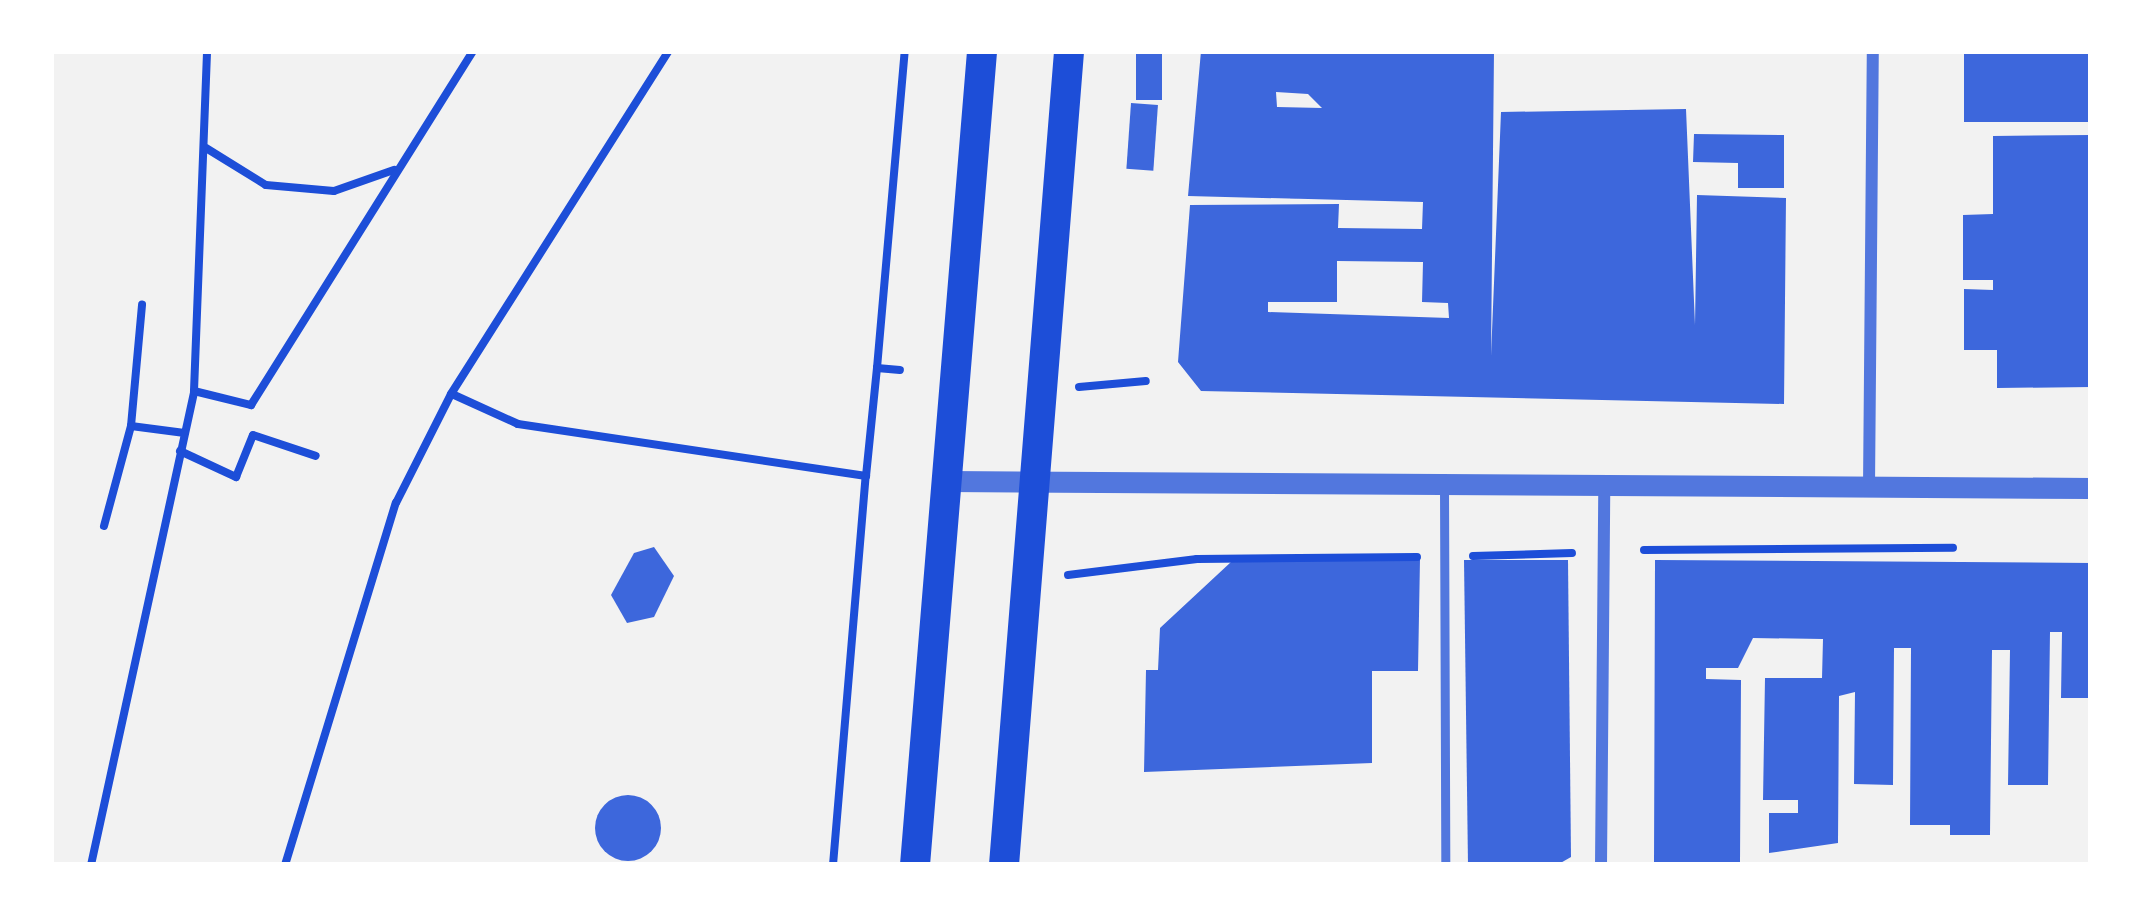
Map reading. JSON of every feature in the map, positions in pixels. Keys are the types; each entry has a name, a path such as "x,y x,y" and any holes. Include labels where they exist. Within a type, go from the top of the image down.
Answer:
{"main road":[{"path":"915,865 982,51"},
{"path":"1004,865 1069,51"}],"street":[{"path":"1870,488 1874,51"},
{"path":"947,481 2091,488"},
{"path":"1601,865 1604,486"}],"lane":[{"path":"1444,485 1444,865"}],"path":[{"path":"91,865 194,391 207,51"},
{"path":"194,391 251,405 394,170 473,51"},
{"path":"285,865 396,503 452,394 669,51"},
{"path":"833,865 905,51"},
{"path":"206,148 266,185 334,191 394,170"},
{"path":"104,526 131,426 142,304"},
{"path":"877,368 900,370"},
{"path":"1078,387 1146,381"},
{"path":"452,394 518,424 866,476"},
{"path":"131,426 185,433"},
{"path":"180,451 236,478 253,435 316,456"},
{"path":"1644,550 1953,548"},
{"path":"1463,556 1579,553"},
{"path":"1063,577 1197,559 1425,556"}],"building":[{"path":"1136,51 1162,51 1162,100 1136,100"},
{"path":"1201,51 1494,51 1491,356 1501,112 1686,109 1695,325 1697,195 1786,198 1784,404 1201,391 1178,362 1190,205 1339,204 1338,228 1422,229 1423,202 1188,196","holes":["1276,92 1308,94 1322,108 1277,107","1337,261 1423,262 1422,302 1448,303 1449,318 1268,312 1268,302 1337,302"]},
{"path":"1964,51 2091,51 2091,122 1964,122"},
{"path":"1131,103 1158,105 1153,171 1126,169"},
{"path":"1694,134 1784,135 1784,188 1738,188 1738,163 1693,162"},
{"path":"2091,135 2091,387 1997,388 1997,350 1964,350 1964,289 1993,290 1993,280 1963,280 1963,215 1993,214 1993,136"},
{"path":"654,547 674,576 654,617 627,623 611,595 634,553"},
{"path":"1420,559 1418,671 1372,671 1372,763 1144,772 1146,670 1158,670 1160,628 1231,562"},
{"path":"1464,560 1568,560 1571,857 1557,865 1468,865"},
{"path":"1655,560 2091,563 2091,698 2061,698 2062,632 2050,632 2048,785 2008,785 2010,650 1992,650 1990,835 1950,835 1950,825 1910,825 1911,648 1894,648 1893,785 1854,784 1855,692 1839,696 1838,843 1769,853 1769,813 1798,813 1798,800 1763,800 1765,678 1822,678 1823,639 1753,638 1738,668 1706,668 1706,679 1741,680 1740,865 1654,865"},
{"path":"628,795 651,805 661,828 651,851 628,861 605,851 595,828 605,805"}]}
